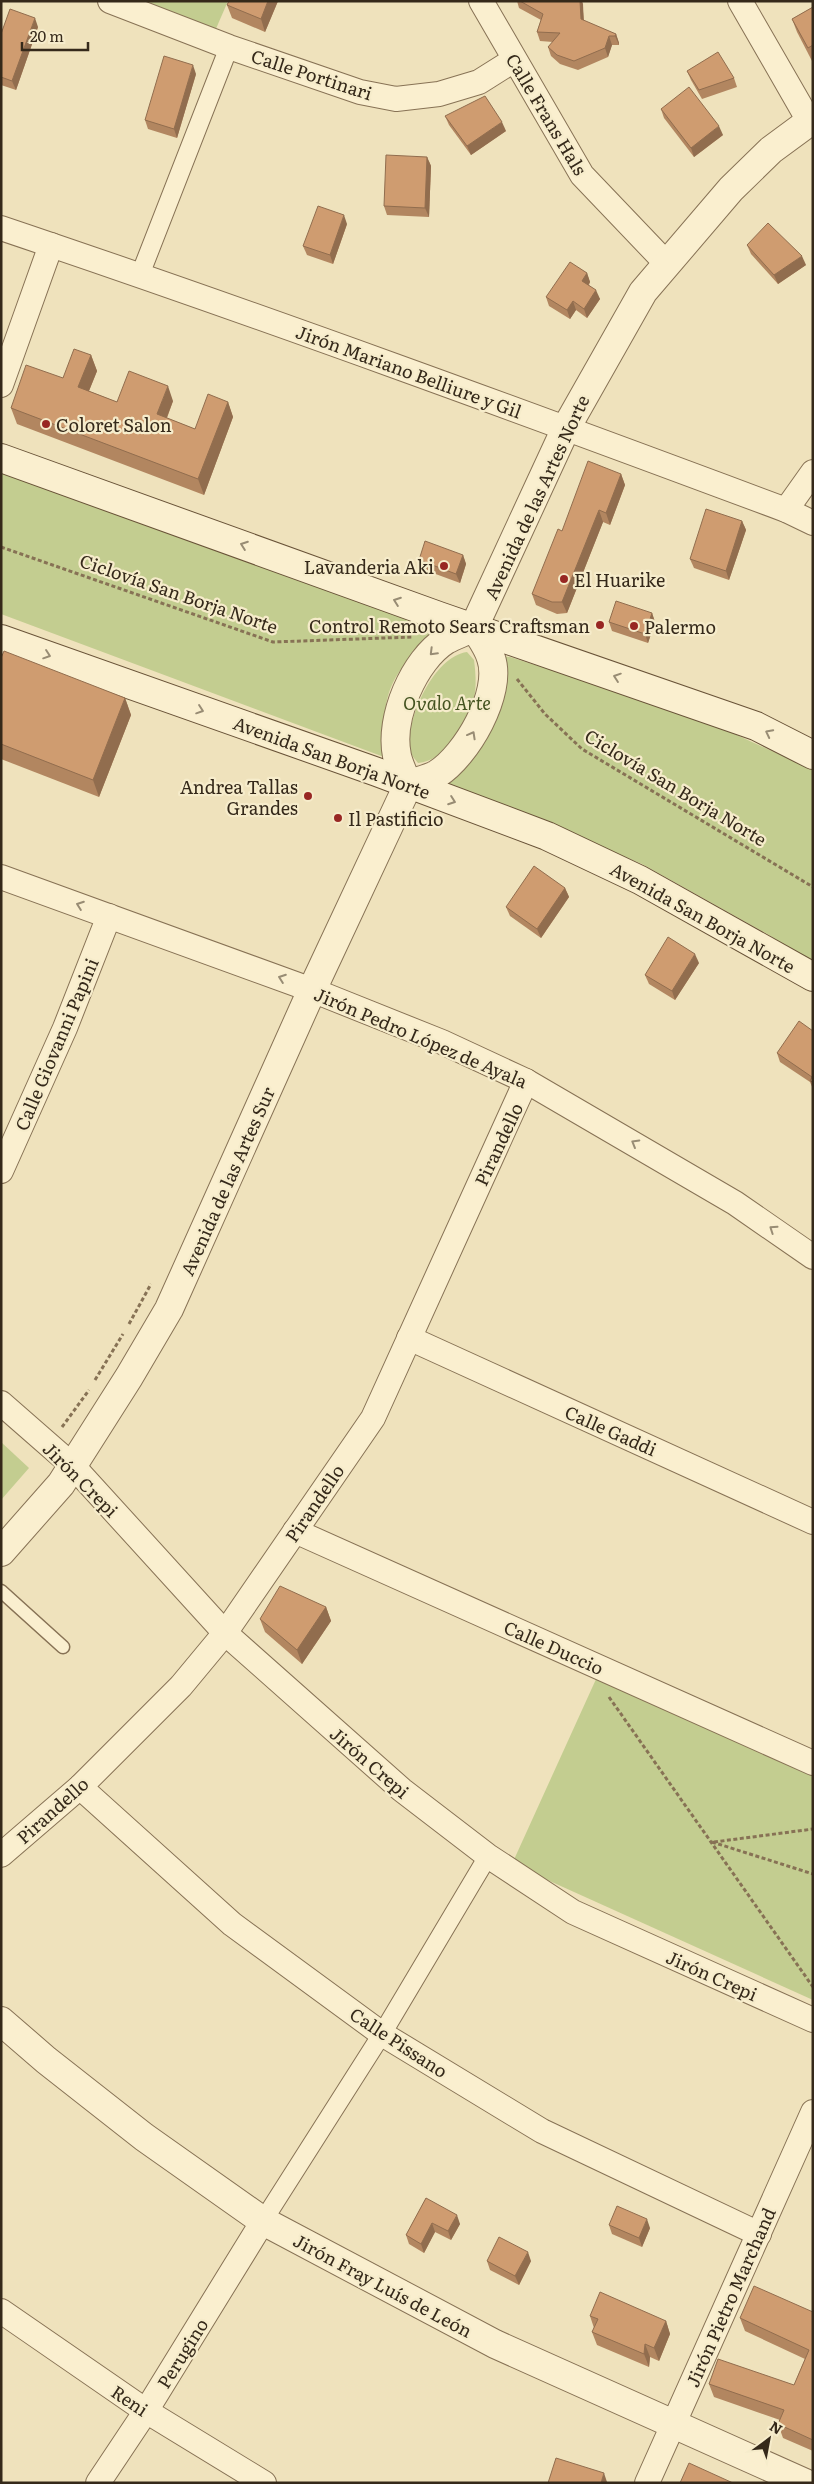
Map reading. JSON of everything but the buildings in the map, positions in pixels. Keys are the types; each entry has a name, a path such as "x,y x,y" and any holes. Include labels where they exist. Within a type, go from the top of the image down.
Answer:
{"street":[{"name":"Calle Portinari","path":"110,1 228,48 360,92 396,99 439,94 479,82 514,60"},
{"name":"Calle Frans Hals","path":"480,1 582,176 666,263"},
{"path":"740,1 811,120"},
{"path":"140,275 228,48"},
{"name":"Avenida de las Artes Norte","path":"474,628 566,428 642,292 731,189 771,150 811,120"},
{"name":"Jirón Mariano Belliure y Gil","path":"1,228 140,275 566,428 786,510 813,523"},
{"path":"1,385 51,244"},
{"path":"1,458 474,628 756,726 813,755"},
{"path":"786,510 813,472"},
{"path":"474,628 492,658 490,698 468,743 436,774 408,784 397,755 399,712 406,690 418,670 446,640 474,628"},
{"name":"Avenida San Borja Norte","path":"1,639 408,784 547,836 640,880 813,977"},
{"name":"Avenida de las Artes Sur","path":"1,1552 61,1484 129,1378 169,1309 312,990 408,784"},
{"name":"Jirón Pedro López de Ayala","path":"1,877 312,990 442,1042 526,1082 639,1145 809,1245"},
{"name":"Calle Giovanni Papini","path":"1,1171 66,1028 109,916"},
{"name":"Pirandello","path":"1,1855 80,1786 181,1686 225,1633 373,1418 526,1082"},
{"name":"Calle Gaddi","path":"409,1338 813,1522"},
{"name":"Jirón Crepi","path":"1,1403 73,1466 225,1633 402,1790 488,1856 573,1912 813,2020"},
{"name":"Calle Duccio","path":"295,1531 813,1763"},
{"name":"Calle Pissano","path":"80,1786 232,1924 382,2034 542,2131 759,2234"},
{"path":"263,2221 382,2034 488,1856"},
{"name":"Jirón Fray Luís de León","path":"1,2020 46,2060 144,2137 263,2221 495,2344 805,2483"},
{"name":"Jirón Pietro Marchand","path":"648,2483 813,2112"},
{"name":"Perugino","path":"98,2483 146,2411 263,2221"},
{"name":"Reni","path":"1,2311 146,2411 264,2483"}],"lane":[{"path":"1,1591 63,1647"}],"path":[{"name":"Ciclovía San Borja Norte","path":"1,547 273,642 407,637 446,640"},
{"name":"Ciclovía San Borja Norte","path":"492,658 522,684 545,714 582,749 813,887"},
{"path":"94,1381 154,1279"},
{"path":"49,1445 90,1389"},
{"path":"605,1692 813,1987"},
{"path":"711,1842 813,1829"},
{"path":"711,1842 813,1874"}],"green space":[{"path":"138,1 228,1 215,31"},
{"path":"1,471 441,629 410,659 392,684 385,714 384,757 1,614"},
{"name":"Ovalo Arte","path":"467,652 474,660 476,677 474,701 469,715 459,734 445,750 428,761 418,763 410,750 410,737 412,723 424,691 443,665 455,656"},
{"path":"500,656 510,657 691,714 813,770 813,964 769,935 642,864 447,783"},
{"path":"1,1442 29,1468 1,1500"},
{"path":"597,1677 813,1774 813,2000 512,1864"}],"place":[{"name":"Coloret Salon","path":"46,424"},
{"name":"Lavanderia Aki","path":"444,566"},
{"name":"El Huarike","path":"564,579"},
{"name":"Control Remoto Sears Craftsman","path":"600,625"},
{"name":"Palermo","path":"634,626"},
{"name":"Andrea Tallas Grandes","path":"308,796"},
{"name":"Il Pastificio","path":"338,818"}]}
